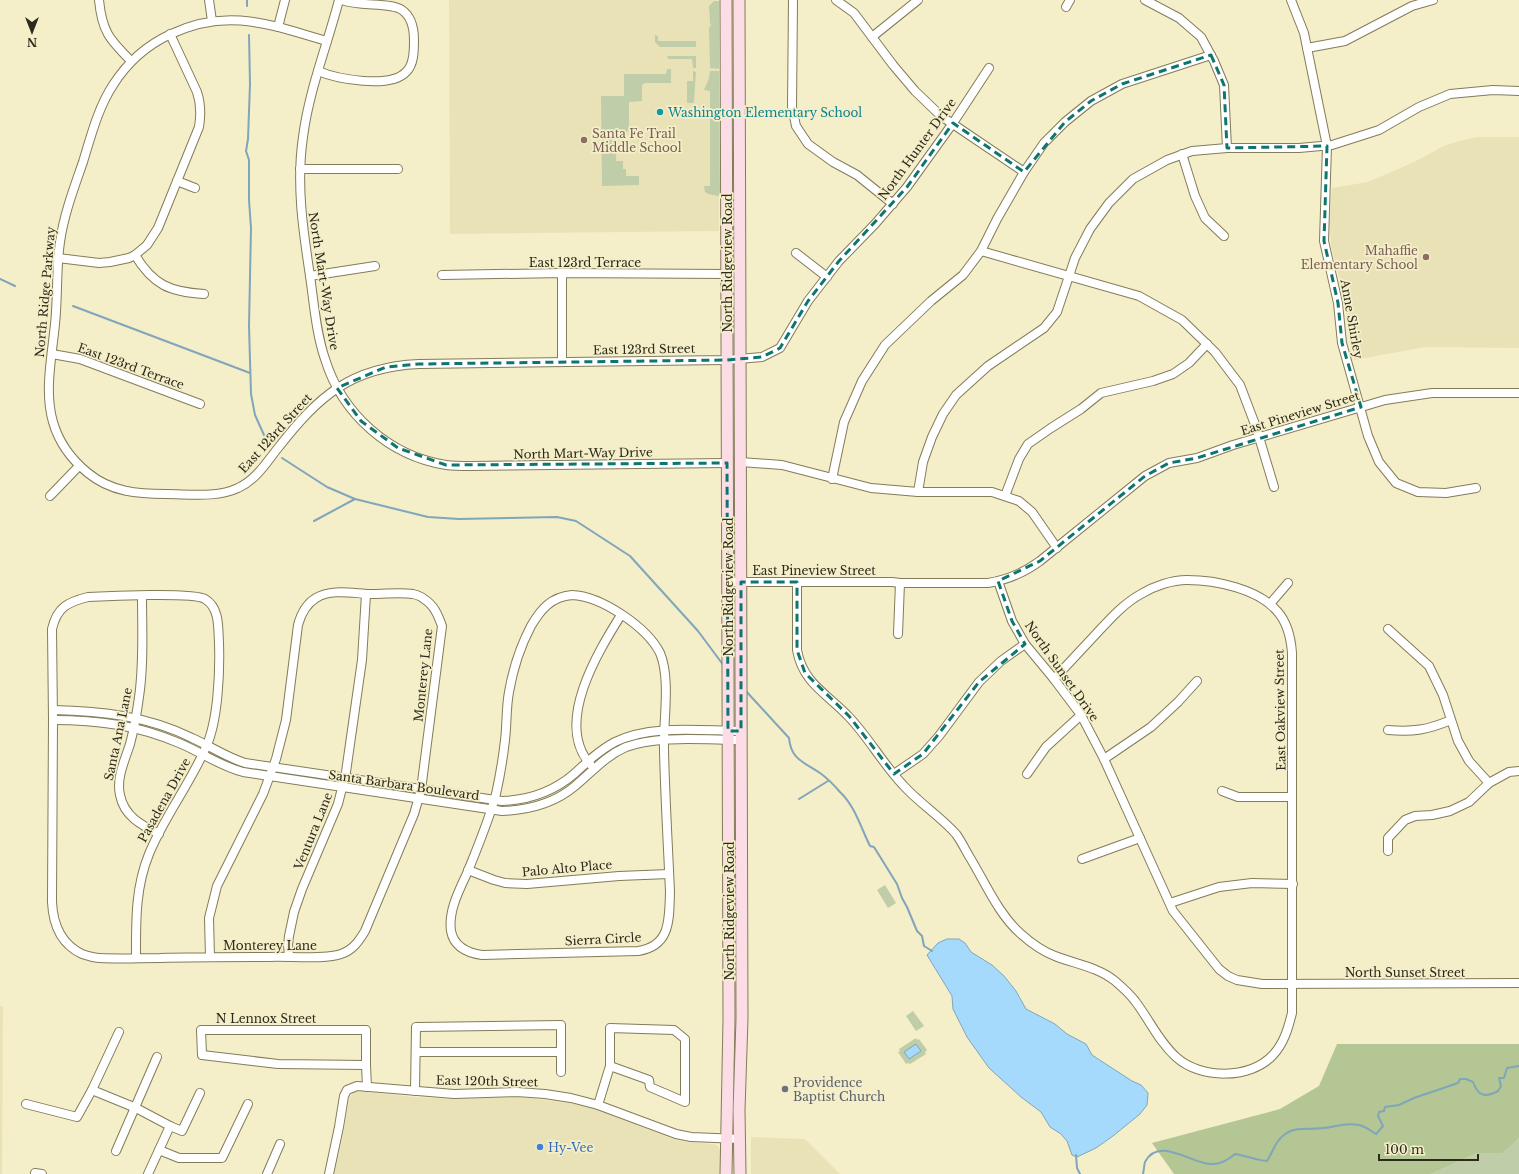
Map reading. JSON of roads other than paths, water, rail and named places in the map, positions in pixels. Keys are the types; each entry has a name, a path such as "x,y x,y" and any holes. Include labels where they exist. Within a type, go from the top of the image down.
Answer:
{"main road":[{"name":"North Ridgeview Road","path":"726,0 729,1020 726,1174"},
{"name":"North Ridgeview Road","path":"739,0 742,1019 739,1081 740,1174"}],"street":[{"path":"99,0 101,18 106,32 115,44 132,61"},
{"path":"209,0 212,21"},
{"path":"278,27 285,0"},
{"path":"318,71 341,78 362,81 385,81 398,79 407,72 412,64 414,41 413,26 409,17 402,10 394,6 366,5 341,0"},
{"name":"North Mart-Way Drive","path":"341,0 326,41 306,115 302,139 300,168 300,204 321,348 330,374 349,407 377,436 420,458 446,465 727,463"},
{"path":"793,0 792,108 796,126 808,144 833,162 856,175 893,204"},
{"path":"836,0 854,12 893,65 915,91 941,116 1024,172"},
{"path":"872,37 918,0"},
{"path":"1145,0 1179,18 1201,38 1211,55 1224,85 1227,148"},
{"name":"Anne Shirley","path":"1291,0 1304,33 1326,146 1324,241 1338,303 1342,343 1368,436 1379,462 1396,483 1418,492 1446,493 1476,488"},
{"path":"1307,48 1345,41 1412,6 1433,0"},
{"name":"North Ridge Parkway","path":"79,466 64,447 54,423 49,396 56,308 58,258 66,214 98,117 111,87 132,61 151,45 170,34 212,21 239,19 253,21 326,41"},
{"path":"58,258 99,263 122,260 135,254 147,245 154,235 199,127 201,112 198,92 170,34"},
{"path":"832,479 844,422 862,381 885,345 931,301 963,275 981,251 997,219 1024,172 1044,144 1065,122 1091,101 1122,84 1211,55"},
{"name":"North Hunter Drive","path":"727,360 762,357 780,348 808,301 839,261 907,187 953,123 989,68"},
{"path":"918,492 923,462 932,437 943,414 956,395 988,366 1044,328 1057,312 1075,258 1090,229 1109,203 1133,179 1167,160 1192,151 1227,148 1299,148 1326,146 1379,130 1419,107 1450,94 1493,90 1519,91"},
{"path":"1182,154 1205,218 1224,236"},
{"path":"300,168 398,168"},
{"path":"177,181 194,188"},
{"path":"981,251 1139,296 1182,320 1215,352 1240,385 1260,438 1274,487"},
{"path":"796,252 827,277"},
{"path":"135,254 149,275 165,287 186,293 204,294"},
{"path":"310,276 375,266"},
{"path":"562,273 562,362"},
{"name":"East 123rd Terrace","path":"442,275 562,273 728,274"},
{"path":"1005,496 1019,459 1028,444 1081,409 1101,393 1153,381 1173,374 1189,363 1207,344"},
{"name":"East 123rd Terrace","path":"52,354 80,358 200,404"},
{"name":"East 123rd Street","path":"79,466 102,482 129,492 150,494 218,494 228,492 246,484 254,477 304,416 322,399 337,388 364,374 398,365 727,360"},
{"name":"East Pineview Street","path":"728,582 892,582 900,584 998,582 1032,567 1145,476 1169,463 1198,458 1385,400 1432,393 1519,393"},
{"path":"741,462 782,465 871,488 918,492 992,492 1018,501 1032,512 1057,548"},
{"path":"50,496 79,466"},
{"name":"East Oakview Street","path":"1054,678 1120,608 1141,594 1162,584 1186,580 1213,582 1244,590 1264,599 1278,612 1291,636 1292,653 1292,984"},
{"path":"797,582 797,650 798,658 805,673 819,690 849,716 908,790 934,812 957,836 998,905 1019,933 1043,951 1059,958 1092,968 1114,980 1131,995 1162,1042 1171,1052 1183,1063 1192,1068 1210,1073 1229,1073 1249,1070 1269,1059 1285,1039 1289,1026 1292,1013 1292,984"},
{"name":"North Sunset Drive","path":"998,582 1012,621 1025,644 1054,678 1081,715 1104,759 1174,911 1209,957 1219,969 1228,976 1236,980 1250,983 1292,984"},
{"path":"1270,604 1288,583"},
{"path":"898,634 900,584"},
{"name":"Monterey Lane","path":"136,958 322,957 342,954 351,949 360,940 414,814 421,790 442,626 433,607 419,596 406,593 366,594 346,592 322,595 305,608 300,618 286,720 270,777 217,886 210,918 210,957"},
{"name":"Ventura Lane","path":"289,956 288,940 294,912 302,889 338,804 345,778 362,660 366,594"},
{"name":"Sierra Circle","path":"578,595 607,606 621,615 630,620 648,637 660,653 665,672 664,740 669,874 669,915 667,930 655,946 638,951 482,955 470,953 456,942 451,933 450,923 453,908 494,800 502,766 508,693 513,671 524,640 544,607 559,597 578,595"},
{"name":"Santa Ana Lane","path":"142,596 141,681 135,718 120,779 120,796 126,811 132,819 142,826 159,834"},
{"name":"Pasadena Drive","path":"88,597 200,597 205,599 216,613 218,619 218,670 215,708 207,746 149,854 140,887 137,906 136,958 98,958 77,951 60,935 54,921 52,902 53,710 52,629 56,617 61,609 73,600 88,597"},
{"path":"594,768 579,748 578,714 581,698 595,660 621,615"},
{"path":"1388,629 1430,666 1443,695 1458,741 1469,761 1489,783"},
{"path":"894,774 923,754 944,730 979,682 1001,661 1025,644"},
{"path":"1104,759 1151,727 1178,702 1197,681"},
{"name":"Santa Barbara Boulevard","path":"53,710 88,710 135,718 179,732 236,760 421,790 494,800 524,799 543,794 563,783 615,742 642,733 664,730 728,736"},
{"path":"1027,774 1046,747 1081,715"},
{"name":"Santa Barbara Boulevard","path":"53,720 87,720 133,727 177,742 234,770 270,777 490,810 515,811 533,808 547,803 574,787 594,768 610,756 626,748 644,742 741,736"},
{"path":"1388,730 1415,731 1434,727 1451,720"},
{"path":"1388,851 1388,838 1405,820 1415,816 1432,815 1450,811 1470,802 1489,783 1509,772 1519,771"},
{"path":"1222,791 1238,797 1292,797"},
{"path":"1082,859 1140,838"},
{"name":"Palo Alto Place","path":"468,870 505,883 527,884 619,876 669,874"},
{"path":"1170,903 1219,887 1252,883 1293,884"},
{"name":"North Sunset Street","path":"1292,984 1519,983"},
{"path":"415,1091 416,1027 561,1026 561,1072"},
{"path":"598,1105 610,1066 610,1028 674,1030 685,1039 685,1102 650,1087 649,1080 610,1066"},
{"name":"N Lennox Street","path":"366,1065 278,1064 202,1055 201,1030 366,1030 367,1086"},
{"path":"26,1104 77,1117 92,1090 119,1032"},
{"path":"416,1052 561,1052"},
{"path":"116,1151 157,1058"},
{"name":"East 120th Street","path":"329,1174 344,1096 347,1090 357,1086 458,1094 517,1092 545,1094 571,1098 598,1105 676,1134 691,1137 740,1139"},
{"path":"92,1090 136,1108 182,1131 200,1094"},
{"path":"159,1150 179,1158 222,1158 248,1104"},
{"path":"148,1174 170,1126"},
{"path":"267,1174 280,1144"}],"water":[{"path":"947,939 959,939 965,943 971,952 992,965 1004,976 1016,991 1026,1009 1055,1024 1067,1034 1086,1044 1092,1055 1132,1081 1141,1085 1148,1093 1147,1105 1140,1114 1096,1148 1077,1157 1072,1155 1067,1141 1061,1134 1050,1127 1041,1112 1021,1097 989,1068 967,1037 953,1009 952,996 927,955 938,943"},
{"path":"916,1044 921,1051 909,1059 904,1052"}],"waterway":[{"path":"247,0 247,6"},
{"path":"249,35 250,84 248,139 246,151 249,160 251,228 249,326 251,394 255,415 264,435"},
{"path":"0,279 15,286"},
{"path":"73,306 250,373"},
{"path":"282,458 327,487 355,499 428,517 459,519 557,517 576,521 630,556 698,631 724,666"},
{"path":"314,521 355,499"},
{"path":"745,690 789,738 790,745 795,756 828,779 850,804 870,846 874,847 897,884 917,931 922,936 924,946 932,951"},
{"path":"799,799 828,781"},
{"path":"1143,1174 1145,1162 1151,1155 1158,1151 1175,1153 1202,1163 1210,1164 1224,1162 1235,1154 1267,1161 1278,1140 1293,1130 1318,1129 1344,1124 1353,1124 1363,1126 1376,1134 1383,1126 1378,1116 1379,1112 1384,1111 1385,1107 1399,1105 1414,1098 1458,1083 1460,1079 1466,1079 1473,1082 1480,1093 1489,1095 1498,1091 1501,1086 1499,1078 1504,1078 1507,1068 1519,1066"},
{"path":"1076,1155 1077,1168 1080,1174"}],"place":[{"name":"Washington Elementary School","path":"660,112"},
{"name":"Santa Fe Trail Middle School","path":"584,140"},
{"name":"Mahaffie Elementary School","path":"1426,257"},
{"name":"Providence Baptist Church","path":"785,1089"},
{"name":"Hy-Vee","path":"540,1147"}]}
